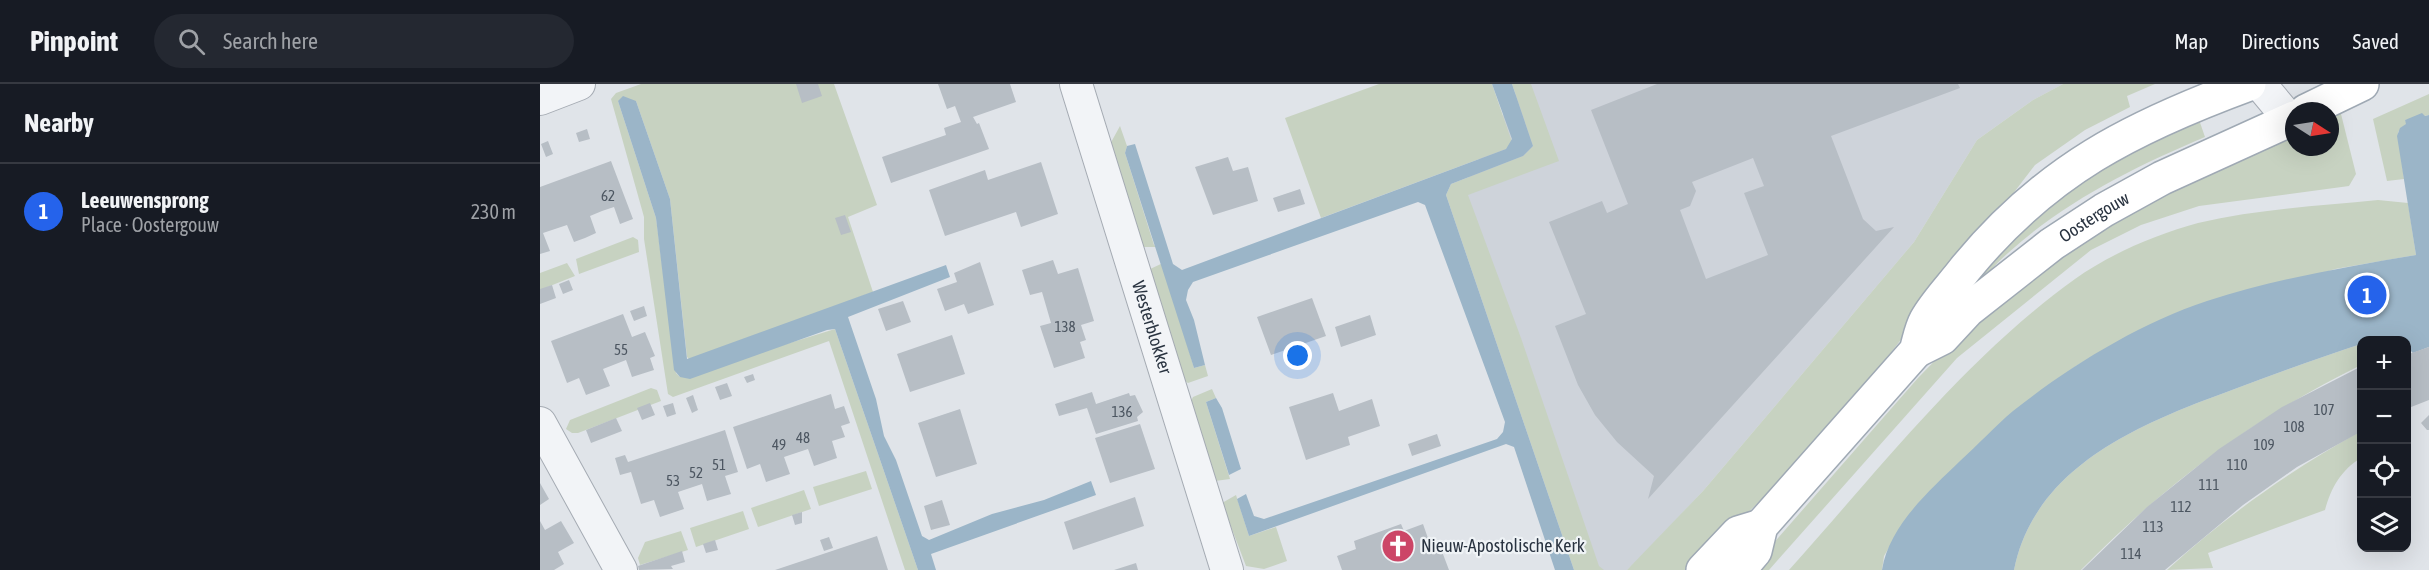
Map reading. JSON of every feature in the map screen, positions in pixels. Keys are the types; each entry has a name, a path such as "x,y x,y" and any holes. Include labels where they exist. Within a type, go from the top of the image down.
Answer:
{"main road":[{"name":"Oostergouw","path":"1916,351 1925,321 1935,308 1978,254 2040,192 2075,166 2134,130 2249,84"},
{"name":"Oostergouw","path":"2325,102 2362,84"},
{"name":"Oostergouw","path":"1739,570 1755,551 1761,526 1916,351 1942,338 1977,303 2052,243 2104,210 2162,178 2285,122"},
{"name":"Oostergouw","path":"1703,570 1738,533 1761,526"}],"street":[{"path":"540,99 579,84"},
{"name":"Westerblokker","path":"1076,84 1227,570"},
{"path":"2260,84 2285,106"},
{"path":"2289,84 2294,102"},
{"path":"540,423 621,570"}],"shaded area":[{"path":"1521,84 2063,84 2033,100 1977,140 1914,242 1703,491 1638,560 1627,570 1578,570 1461,191"}],"green space":[{"path":"641,84 834,84 877,205 848,217 873,292 690,360 687,357 670,199 636,101 618,101 656,218 676,373 680,377 835,329 918,570 905,570 829,341 673,397 668,394 644,239 644,217 611,99 616,93"},
{"path":"1379,84 1492,84 1512,142 1506,149 1321,218 1285,118"},
{"path":"1512,84 1531,84 1559,161 1468,195 1521,338 1599,566 1604,570 1574,570 1446,195 1451,184 1523,156 1533,146"},
{"path":"2063,84 2155,84 2127,96 2130,107 2085,130 2035,165 1873,376 1772,489 1689,570 1627,570 1703,491 1914,242 1977,140 2033,100"},
{"path":"2429,94 2429,115 2405,120 2407,124 2398,132 2404,179 2387,181 2373,119"},
{"path":"2339,110 2356,174 2349,186 2199,206 2141,225 2091,250 1957,358 1769,570 1750,570 1918,378 1987,307 2056,251 2285,133 2285,156 2339,156"},
{"path":"2197,114 2205,137 2127,173 2053,217 2002,258 1965,300 1975,274 2062,191"},
{"path":"1120,126 1127,146 1125,153 1154,245 1157,247 1140,247 1109,146"},
{"path":"2378,200 2408,203 2416,255 2335,269 2121,340 2076,366 2013,412 1906,519 1884,556 1882,570 1789,570 1960,379 2035,310 2103,261 2166,233 2220,218 2265,211"},
{"path":"633,237 638,240 639,252 579,274 576,259"},
{"path":"567,263 575,276 540,290 540,273"},
{"path":"1163,263 1194,368 1205,365 1208,376 1188,383 1182,379 1148,270"},
{"path":"2357,345 2357,367 2284,407 2212,455 2145,509 2081,570 2014,570 2026,533 2044,502 2068,476 2097,453 2163,417"},
{"path":"651,388 657,390 661,401 578,433 572,433 566,429 570,420"},
{"path":"1212,389 1216,398 1206,402 1230,479 1215,481 1190,403 1193,397"},
{"path":"2357,433 2357,461 2338,480 2325,510 2208,553 2213,568 2167,570 2212,531 2309,462"},
{"path":"866,471 872,489 819,506 813,487"},
{"path":"804,490 811,509 758,527 751,508"},
{"path":"1236,495 1249,536 1276,527 1287,561 1264,569 1246,566 1222,503"},
{"path":"743,511 749,529 696,547 690,528"},
{"path":"681,531 688,550 640,565 638,558 645,542"}],"water":[{"path":"1492,84 1512,84 1533,146 1523,156 1451,184 1446,195 1574,570 1555,570 1514,447 1506,444 1249,536 1237,499 1246,494 1254,516 1264,519 1497,439 1503,432 1505,422 1425,205 1418,202 1193,282 1186,300 1194,320 1205,365 1194,368 1125,153 1127,146 1135,144 1173,264 1182,270 1506,149 1512,139"},
{"path":"623,96 636,101 670,199 687,359 946,265 950,277 848,317 876,399 884,436 896,460 922,536 929,540 992,514 1044,500 1091,481 1096,495 931,554 936,570 918,570 835,329 690,379 680,377 674,370 656,218 618,101"},
{"path":"2422,113 2425,116 2429,115 2429,347 2413,353 2411,336 2357,336 2357,345 2198,403 2129,434 2097,453 2068,476 2044,502 2026,533 2014,570 1882,570 1886,554 1902,524 1936,484 2013,411 2081,362 2130,334 2181,310 2207,301 2310,274 2416,255 2397,136 2400,128 2406,124 2405,120"},
{"path":"1216,398 1222,408 1241,469 1229,475 1206,402"}],"building":[{"path":"796,84 818,84 822,96 802,103"},
{"path":"938,84 1010,84 1016,102 973,117 977,124 979,123 989,149 891,183 882,157 946,135 944,128 961,122 955,106 947,109"},
{"path":"1657,84 1958,84 1960,88 1831,136 1863,219 1876,231 1894,227 1648,499 1654,476 1617,442 1595,415 1578,385 1555,326 1586,314 1549,222 1602,201 1607,213 1628,204 1591,110","holes":["1753,158 1764,186 1744,193 1768,255 1706,279 1680,210 1690,206 1696,191 1692,182"]},
{"path":"587,129 590,139 579,142 576,133"},
{"path":"548,141 553,154 546,157 541,144"},
{"path":"1228,157 1233,171 1248,167 1258,201 1213,215 1195,167"},
{"path":"611,161 633,219 620,224 614,207 590,216 596,233 585,238 574,242 567,225 543,233 550,251 540,254 540,187"},
{"path":"1041,162 1058,214 1021,227 1016,212 945,236 929,190 985,170 988,180"},
{"path":"1300,189 1305,204 1278,212 1273,198"},
{"path":"845,215 851,232 841,235 835,218"},
{"path":"1053,260 1058,274 1078,268 1094,321 1081,325 1086,340 1080,342 1085,358 1054,368 1040,326 1051,323 1042,292 1030,295 1022,270"},
{"path":"980,262 994,305 968,314 964,304 945,311 937,289 957,282 954,273"},
{"path":"569,280 573,290 563,294 559,284"},
{"path":"552,285 556,298 540,304 540,289"},
{"path":"1312,298 1326,336 1271,355 1257,317"},
{"path":"903,301 911,322 886,331 878,309"},
{"path":"644,306 647,316 634,321 630,311"},
{"path":"623,314 632,337 645,332 655,356 650,358 654,370 632,377 626,360 603,369 610,386 586,395 579,378 567,383 551,341"},
{"path":"1370,315 1376,335 1341,347 1335,327"},
{"path":"952,335 965,374 910,392 897,354"},
{"path":"2429,347 2429,400 2411,407 2411,390 2411,353"},
{"path":"2357,369 2357,434 2297,467 2243,505 2165,570 2082,570 2147,507 2219,449 2282,407"},
{"path":"753,374 755,380 747,383 744,377"},
{"path":"727,383 732,396 720,400 715,387"},
{"path":"1092,392 1096,404 1129,393 1130,396 1135,395 1143,412 1137,417 1138,421 1096,434 1087,408 1059,416 1055,404"},
{"path":"1333,393 1339,411 1372,399 1380,426 1348,437 1350,445 1306,460 1289,407"},
{"path":"831,394 835,409 844,406 850,423 841,426 845,437 832,441 837,458 814,466 808,449 784,457 790,474 766,482 760,464 747,469 733,427"},
{"path":"693,395 698,410 692,413 686,398"},
{"path":"650,403 655,415 642,420 637,408"},
{"path":"673,403 676,414 667,417 663,406"},
{"path":"960,409 977,464 936,477 918,423"},
{"path":"2429,415 2429,430 2427,430 2421,423"},
{"path":"616,418 622,431 591,443 586,430"},
{"path":"1140,424 1155,469 1110,483 1095,438"},
{"path":"725,430 738,472 725,476 731,494 707,501 702,484 678,492 684,509 660,517 654,500 641,504 631,472 620,475 615,458 625,455 628,462"},
{"path":"1437,434 1441,446 1412,456 1408,444"},
{"path":"540,483 549,499 540,505"},
{"path":"1135,497 1144,526 1073,550 1064,522"},
{"path":"942,500 950,525 931,530 924,506"},
{"path":"802,512 802,523 795,525 792,515"},
{"path":"540,521 545,530 561,521 574,543 558,552 564,564 554,570 540,570"},
{"name":"Nieuw-Apostolische Kerk","path":"1401,524 1404,531 1423,524 1430,544 1438,541 1449,570 1342,570 1337,556 1356,549 1354,541"},
{"path":"877,536 888,570 775,570"},
{"path":"829,537 833,548 824,551 820,540"},
{"path":"715,540 718,550 706,553 703,544"},
{"path":"682,551 685,562 671,566 673,569 639,570 638,566"},
{"path":"1136,563 1138,570 1114,570"}],"place":[{"name":"Leeuwensprong","path":"2367,295"},
{"name":"Nieuw-Apostolische Kerk","path":"1398,546"}]}
